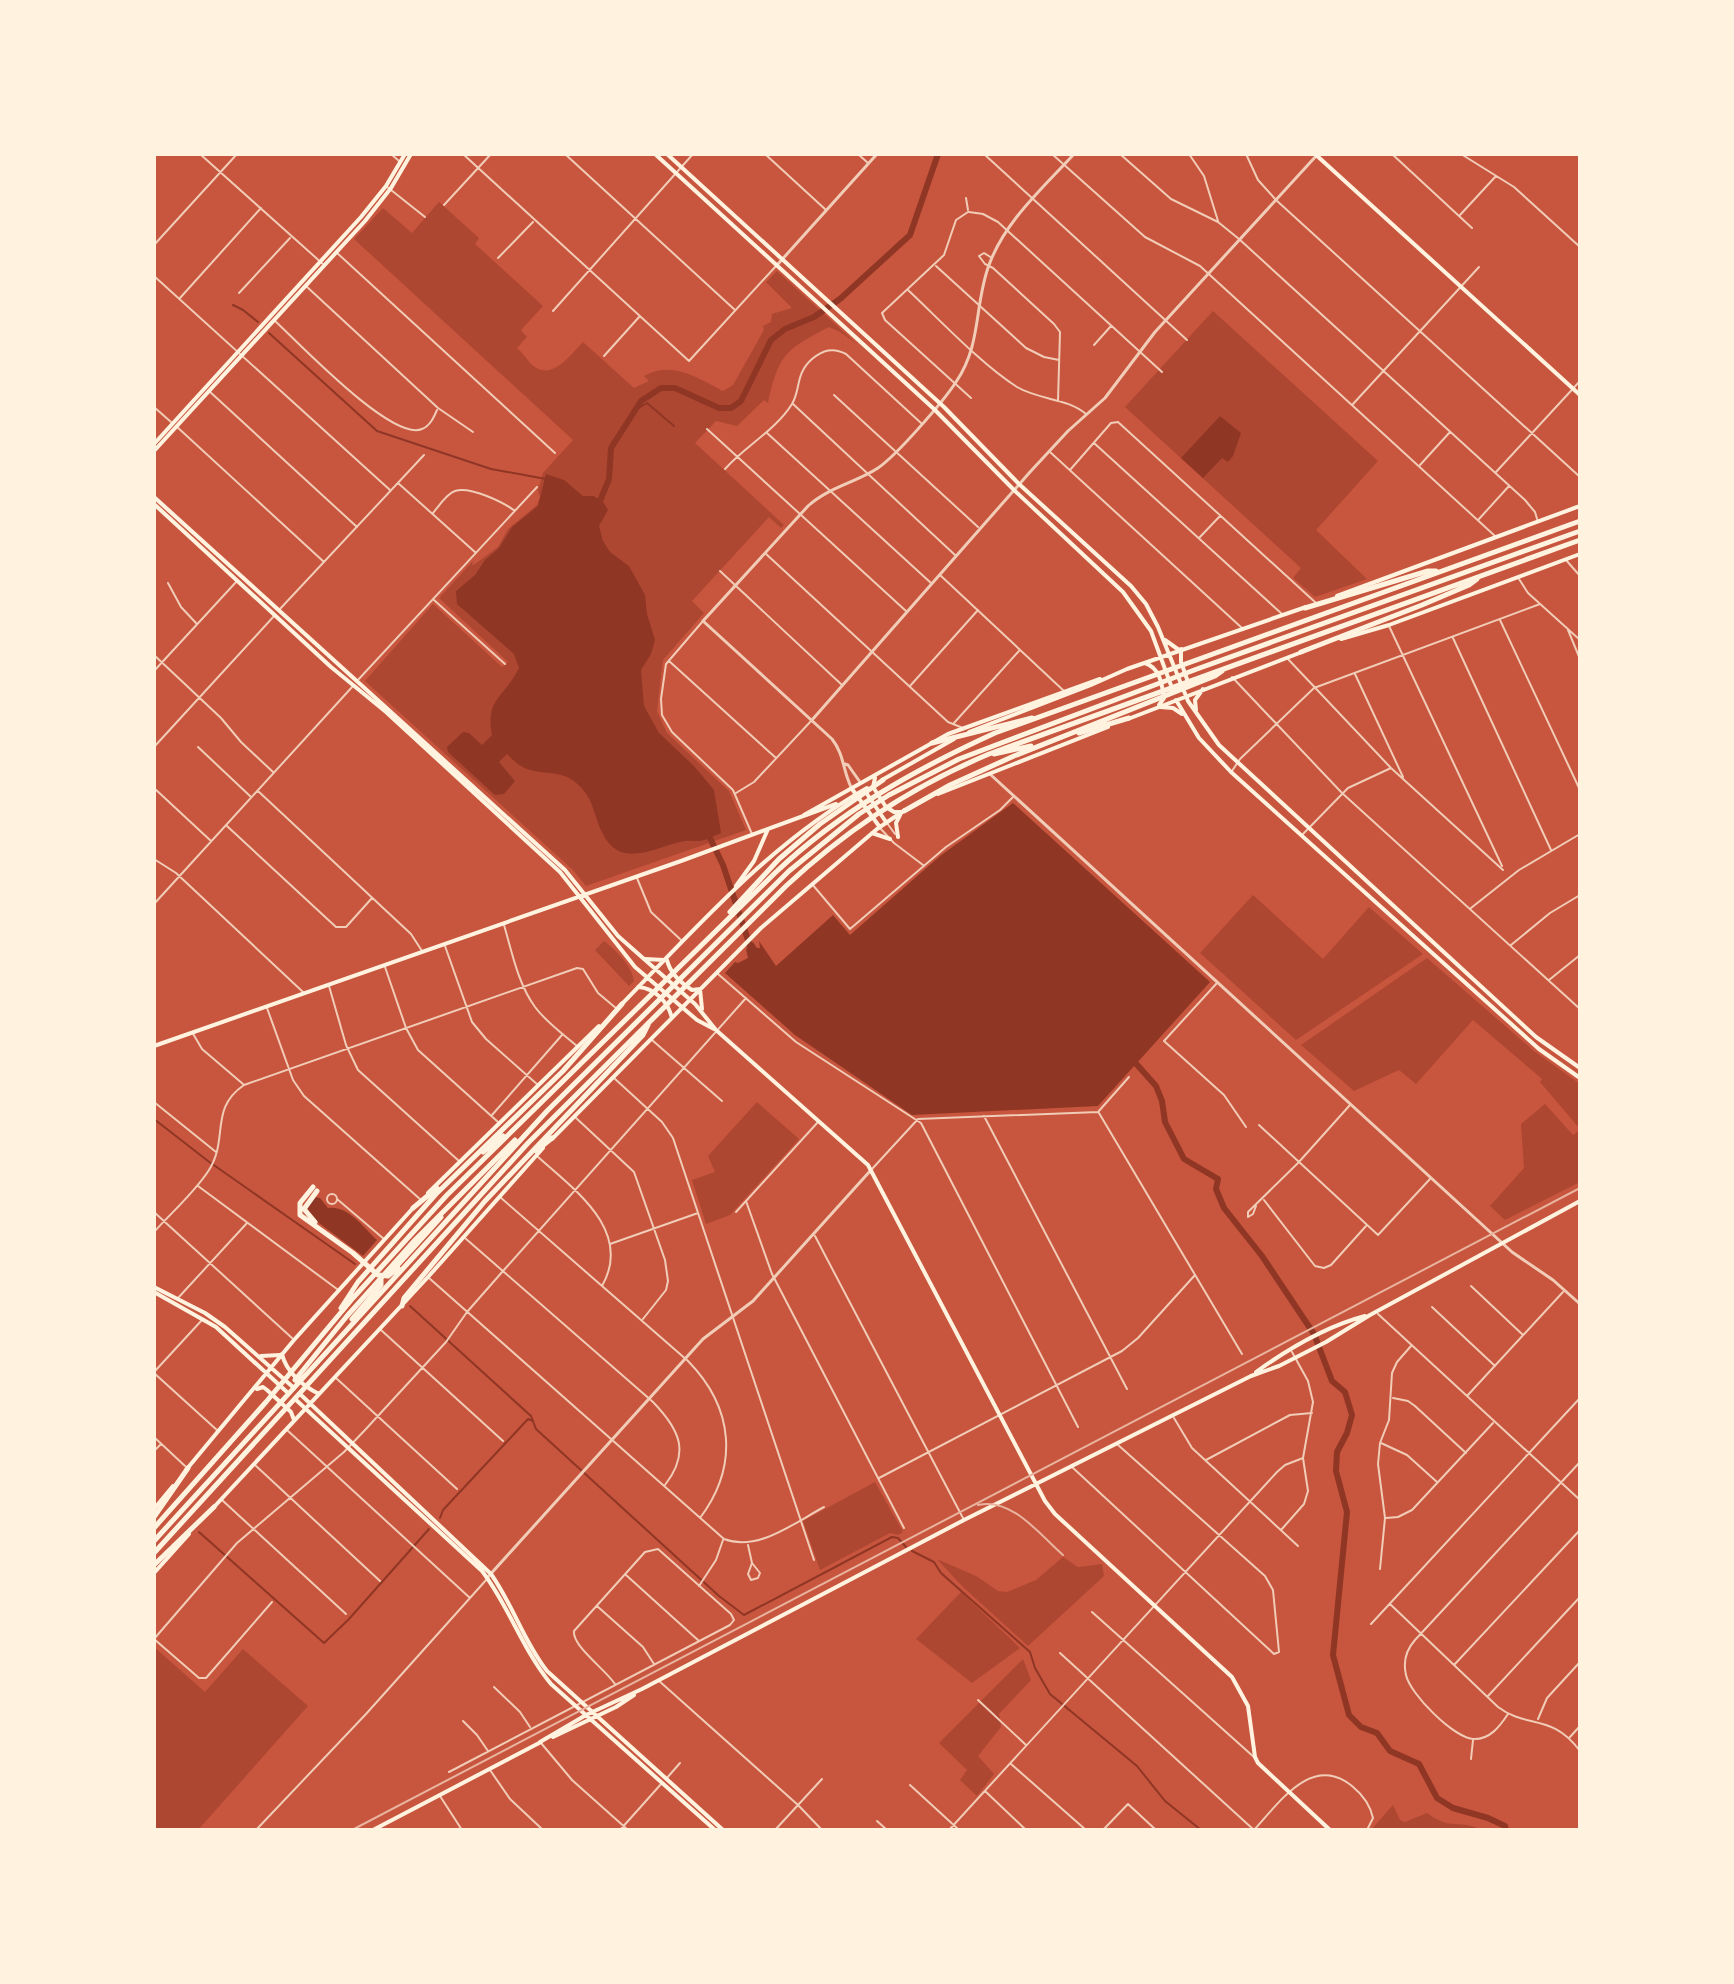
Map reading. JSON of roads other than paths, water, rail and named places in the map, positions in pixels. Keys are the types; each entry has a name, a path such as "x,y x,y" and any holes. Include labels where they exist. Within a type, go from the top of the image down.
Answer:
{"highway":[{"path":"154,1528 447,1195 805,845 885,788 964,747 1580,521"},
{"path":"903,812 950,785 1014,756 1131,709 1197,669 1580,531"},
{"path":"315,1189 300,1203 300,1215 378,1273 390,1272 789,871 859,814 889,795 959,759 1152,694 1201,684 1227,667 1580,540"},
{"path":"1305,608 1428,571 1441,571"},
{"path":"1301,652 1434,600 1469,585 1481,576"},
{"path":"154,1553 489,1184 812,862 894,802 956,768 1152,694"},
{"path":"932,743 1064,710"},
{"path":"989,754 1001,755 1129,718"},
{"path":"711,934 779,859 820,824 883,780"},
{"path":"337,1317 358,1282 436,1194 563,1071 619,1006"},
{"path":"402,1306 404,1298 485,1201 571,1114 643,1035 651,1020"},
{"path":"306,1370 347,1316 415,1240 547,1111"},
{"path":"413,1208 523,1121"},
{"path":"489,1184 552,1138"},
{"path":"306,1370 520,1139"},
{"path":"427,1235 511,1144"},
{"path":"154,1541 357,1312 379,1284 378,1273"},
{"path":"154,1517 188,1468"},
{"path":"154,1565 214,1507"}],"main road":[{"path":"154,444 208,390 363,219 389,187 408,154"},
{"path":"655,154 934,409 1014,490 1098,568 1137,610 1151,631 1184,715 1199,738 1231,772 1539,1049 1580,1078"},
{"path":"667,154 939,403 1146,604 1197,716 1207,732 1238,764 1536,1037 1580,1068"},
{"path":"1317,154 1580,395"},
{"path":"886,365 891,359"},
{"path":"154,451 174,425"},
{"path":"981,454 989,451"},
{"path":"154,497 196,539"},
{"path":"154,504 565,870 635,967 639,975 638,987"},
{"path":"803,817 948,734 1317,604 1580,506"},
{"path":"1180,650 1185,676 1192,688 1389,625 1580,554"},
{"path":"1098,568 1106,562"},
{"path":"1163,638 1180,650"},
{"path":"1144,663 1155,669 1162,686 1164,698 1158,707"},
{"path":"154,1509 294,1340 413,1208 667,960 749,873 826,813 948,742 1124,670"},
{"path":"154,1573 402,1306 571,1114 614,1077 761,928 879,827 903,812 990,774 1186,696 1201,684"},
{"path":"1197,716 1195,700 1201,684"},
{"path":"1158,707 1173,708 1184,715"},
{"path":"1199,738 1207,732"},
{"path":"876,776 873,787 886,807 894,812 903,812"},
{"path":"861,784 886,822"},
{"path":"852,789 879,827"},
{"path":"154,1046 637,877 857,795"},
{"path":"898,837 896,823 903,812"},
{"path":"749,873 768,829"},
{"path":"872,833 890,839"},
{"path":"752,835 758,838 761,846"},
{"path":"1352,881 1360,873"},
{"path":"616,938 690,999 716,1030 871,1170 1035,1484 1055,1514 1232,1677 1248,1706 1254,1758 1330,1830"},
{"path":"643,958 667,960"},
{"path":"667,960 687,987 696,991 700,989"},
{"path":"635,967 681,1008 716,1030"},
{"path":"638,987 656,993 669,1008 672,1018"},
{"path":"700,989 700,1004 704,1013"},
{"path":"1251,1376 1326,1342 1580,1201"},
{"path":"154,1290 204,1316 258,1355 389,1475 489,1576 539,1665 715,1830"},
{"path":"373,1830 386,1826 439,1795 964,1520 1173,1417 1251,1376 1301,1345 1353,1319 1370,1315"},
{"path":"204,1316 383,1481 452,1540"},
{"path":"258,1355 282,1354"},
{"path":"282,1354 287,1369 319,1394"},
{"path":"255,1388 258,1365"},
{"path":"255,1388 265,1388 291,1412 294,1420"},
{"path":"383,1481 389,1475"},
{"path":"707,1820 723,1830"}],"street":[{"path":"200,154 322,264"},
{"path":"154,245 237,154"},
{"path":"391,154 402,164"},
{"path":"463,154 689,361 877,154"},
{"path":"444,205 491,154"},
{"path":"565,154 736,310"},
{"path":"553,311 693,154"},
{"path":"765,154 826,211"},
{"path":"858,154 868,163"},
{"path":"984,154 1187,340"},
{"path":"1052,154 1145,237 1192,261 1209,274 1479,520 1496,539"},
{"path":"752,835 735,794 666,725 661,704 668,660 800,514 829,490 884,463 955,384 972,349 988,265 1007,230 1074,154"},
{"path":"1120,154 1171,199 1218,222 1239,239 1496,473 1530,506 1539,523"},
{"path":"1189,154 1208,184 1218,222"},
{"path":"1246,154 1258,180 1276,200 1580,477"},
{"path":"735,794 754,782 873,653 906,611 1019,484 1120,380 1139,351 1166,320 1317,154"},
{"path":"1392,154 1472,228"},
{"path":"1461,154 1514,187 1579,244"},
{"path":"1459,215 1496,176"},
{"path":"389,187 425,217"},
{"path":"966,198 968,212"},
{"path":"179,299 261,208"},
{"path":"971,398 883,316 883,310 935,265 947,249 956,220 968,212 988,216 1007,230 1162,372"},
{"path":"498,258 535,220"},
{"path":"239,293 292,237"},
{"path":"334,250 555,453"},
{"path":"992,258 984,253 979,256 1060,332 1058,402"},
{"path":"935,265 1026,348 1044,357 1060,360"},
{"path":"1352,405 1479,267"},
{"path":"154,276 391,491"},
{"path":"304,284 438,408 473,432"},
{"path":"907,289 1015,385 1036,396 1075,406 1087,415"},
{"path":"604,356 640,316"},
{"path":"272,319 370,409 390,423 422,430 438,408"},
{"path":"1094,345 1112,325"},
{"path":"725,469 736,456 766,433 793,403 798,380 808,364 823,352 837,350 846,354 921,423"},
{"path":"1496,473 1580,381"},
{"path":"208,390 357,527"},
{"path":"834,395 980,528"},
{"path":"793,403 956,556"},
{"path":"154,407 324,562"},
{"path":"1070,470 1115,421 1317,604"},
{"path":"707,429 906,611"},
{"path":"1419,466 1450,432"},
{"path":"766,433 931,583"},
{"path":"1093,442 1284,615"},
{"path":"1049,451 1242,628"},
{"path":"154,747 424,455"},
{"path":"397,483 476,553"},
{"path":"1479,520 1509,486"},
{"path":"154,904 537,487"},
{"path":"432,514 450,493 462,490 495,499 515,511"},
{"path":"1199,538 1220,515"},
{"path":"765,552 948,722 963,728"},
{"path":"1565,559 1580,576"},
{"path":"720,571 843,685"},
{"path":"939,574 1064,691"},
{"path":"1519,577 1524,588 1580,639"},
{"path":"154,671 239,578"},
{"path":"168,583 181,607 197,624"},
{"path":"433,599 505,664"},
{"path":"1231,772 1240,759 1314,688 1540,604"},
{"path":"909,687 978,610"},
{"path":"1500,619 1580,790"},
{"path":"703,621 836,743 845,764 861,784"},
{"path":"1389,625 1503,870"},
{"path":"1567,629 1580,659"},
{"path":"1452,636 1551,850"},
{"path":"953,724 1021,649"},
{"path":"154,655 274,772"},
{"path":"1286,657 1391,768 1509,877"},
{"path":"668,660 776,758"},
{"path":"1355,673 1404,778"},
{"path":"1232,677 1342,793 1580,1009"},
{"path":"948,722 948,734"},
{"path":"198,747 251,797"},
{"path":"845,764 843,769 852,789"},
{"path":"1301,836 1342,793 1356,783 1391,768"},
{"path":"990,774 1502,1244 1580,1304"},
{"path":"154,788 211,841"},
{"path":"257,791 414,937 422,952"},
{"path":"812,884 850,929 924,866 1000,810 1013,796"},
{"path":"886,822 904,849"},
{"path":"226,825 333,925 341,928 349,923 373,898"},
{"path":"879,827 924,866"},
{"path":"1470,909 1509,877 1580,834"},
{"path":"154,859 179,876 304,993"},
{"path":"637,877 651,912 683,942"},
{"path":"1510,946 1550,913 1580,895"},
{"path":"504,924 524,987 535,1007 578,1047"},
{"path":"445,944 465,1007 481,1035 538,1085"},
{"path":"1548,981 1580,955"},
{"path":"385,965 413,1042 424,1057 499,1122"},
{"path":"154,1232 210,1168 217,1152 224,1106 232,1094 244,1085 573,969 583,969 598,993 619,1006"},
{"path":"717,973 796,1042 910,1118 1098,1112 1129,1077"},
{"path":"1217,983 1164,1041 1224,1095 1246,1127"},
{"path":"328,985 347,1049 364,1076 459,1161"},
{"path":"272,1602 206,1678 199,1678 154,1639 228,1552 348,1448 444,1345 467,1312 746,998"},
{"path":"266,1007 295,1084 308,1100 421,1200"},
{"path":"192,1032 202,1049 244,1085"},
{"path":"491,1115 563,1034"},
{"path":"651,1039 722,1101"},
{"path":"614,1077 671,1133 814,1560"},
{"path":"154,1102 217,1152"},
{"path":"1256,1206 1351,1104"},
{"path":"1098,1112 1242,1354"},
{"path":"571,1114 634,1172 665,1260 668,1281 662,1298 641,1321"},
{"path":"984,1116 1127,1389"},
{"path":"256,1830 350,1732 685,1358 711,1331 748,1306 918,1119"},
{"path":"918,1119 1078,1427"},
{"path":"736,1212 819,1121"},
{"path":"1259,1125 1378,1235 1431,1178"},
{"path":"536,1155 597,1212 609,1244 610,1269 602,1286"},
{"path":"197,1185 338,1290"},
{"path":"499,1196 701,1374 712,1392 727,1446 721,1485 700,1518"},
{"path":"1263,1198 1315,1266 1324,1268 1331,1265 1367,1226"},
{"path":"337,1199 384,1239"},
{"path":"746,1201 774,1279 904,1528"},
{"path":"154,1212 294,1340"},
{"path":"609,1244 698,1213"},
{"path":"176,1301 248,1222"},
{"path":"814,1235 964,1520"},
{"path":"464,1237 670,1420 678,1438 677,1466 664,1486"},
{"path":"879,1478 1130,1346 1195,1275"},
{"path":"428,1277 724,1539 748,1544 824,1507"},
{"path":"1471,1286 1523,1335"},
{"path":"1466,1396 1565,1290"},
{"path":"1432,1307 1495,1366"},
{"path":"1376,1312 1580,1500"},
{"path":"204,1316 154,1372 218,1432"},
{"path":"380,1329 503,1441"},
{"path":"1380,1569 1385,1518 1378,1464 1380,1443 1389,1420 1392,1373 1411,1345"},
{"path":"1281,1530 1307,1498 1303,1458 1313,1413 1311,1389 1291,1351"},
{"path":"335,1377 457,1489"},
{"path":"1392,1398 1408,1401 1415,1406 1466,1453"},
{"path":"1371,1624 1580,1398"},
{"path":"1205,1461 1290,1415 1313,1413"},
{"path":"1173,1417 1192,1448 1298,1546"},
{"path":"1385,1518 1407,1513 1494,1422"},
{"path":"286,1429 470,1598"},
{"path":"154,1437 188,1468"},
{"path":"1071,1466 1274,1654 1279,1652 1273,1590 1265,1576 1116,1443"},
{"path":"1380,1443 1407,1455 1438,1483"},
{"path":"154,1451 161,1444"},
{"path":"949,1830 1249,1502 1285,1465 1303,1458"},
{"path":"1508,1714 1493,1733 1485,1737 1473,1739 1458,1734 1414,1692 1406,1677 1404,1661 1411,1644 1580,1462"},
{"path":"254,1464 380,1581"},
{"path":"221,1499 346,1614"},
{"path":"1453,1666 1580,1530"},
{"path":"700,1585 724,1539"},
{"path":"748,1544 752,1563"},
{"path":"449,1772 728,1626 734,1620 658,1549 649,1550 574,1631 576,1642 615,1684"},
{"path":"625,1574 699,1641"},
{"path":"1487,1697 1580,1597"},
{"path":"1390,1604 1508,1714 1537,1720 1569,1738 1580,1751"},
{"path":"597,1605 643,1647 654,1664"},
{"path":"1092,1612 1254,1758"},
{"path":"1060,1653 1254,1830 1288,1792 1307,1777 1320,1775 1338,1777 1352,1786 1369,1804 1373,1818 1367,1830"},
{"path":"1537,1720 1547,1698 1580,1662"},
{"path":"658,1680 822,1830"},
{"path":"494,1687 520,1712 531,1729"},
{"path":"978,1700 1026,1745"},
{"path":"463,1721 488,1751"},
{"path":"1569,1738 1580,1726"},
{"path":"1471,1759 1473,1739"},
{"path":"540,1742 572,1780 628,1830"},
{"path":"620,1830 680,1763"},
{"path":"1010,1763 1086,1830"},
{"path":"490,1769 510,1799 543,1830"},
{"path":"775,1830 822,1779"},
{"path":"910,1785 958,1829"},
{"path":"984,1790 1026,1830"},
{"path":"439,1795 462,1830"},
{"path":"1103,1830 1128,1804 1156,1830"},
{"path":"877,1821 887,1830"}],"waterway":[{"path":"598,506 609,479 611,448 641,401 661,388 675,388 719,408 731,408 741,401 771,340 840,299 910,235 938,154"},
{"path":"233,305 258,322"},
{"path":"269,333 377,431 491,469 546,479"},
{"path":"637,409 647,403 674,426"},
{"path":"707,832 723,865 752,952"},
{"path":"1131,1058 1156,1086 1165,1122 1184,1159 1218,1179 1216,1189 1224,1208 1262,1256 1314,1334 1332,1381 1345,1392 1352,1415 1337,1452 1336,1471 1347,1512 1333,1655 1349,1715 1361,1727 1377,1733 1390,1751 1419,1764 1437,1798 1453,1808 1488,1818 1505,1826 1506,1830"},
{"path":"154,1119 208,1161 355,1264"},
{"path":"410,1306 531,1416 536,1429 719,1596 744,1615 892,1537 898,1538 906,1547"},
{"path":"440,1518 443,1510 528,1419 533,1421"},
{"path":"199,1532 324,1643 429,1529"},
{"path":"912,1551 934,1562 941,1573 1030,1652 1050,1694 1137,1766 1165,1801 1201,1830"}],"railway":[{"path":"352,1830 1580,1188"},
{"path":"978,1505 990,1504 1014,1512 1063,1555"}]}
